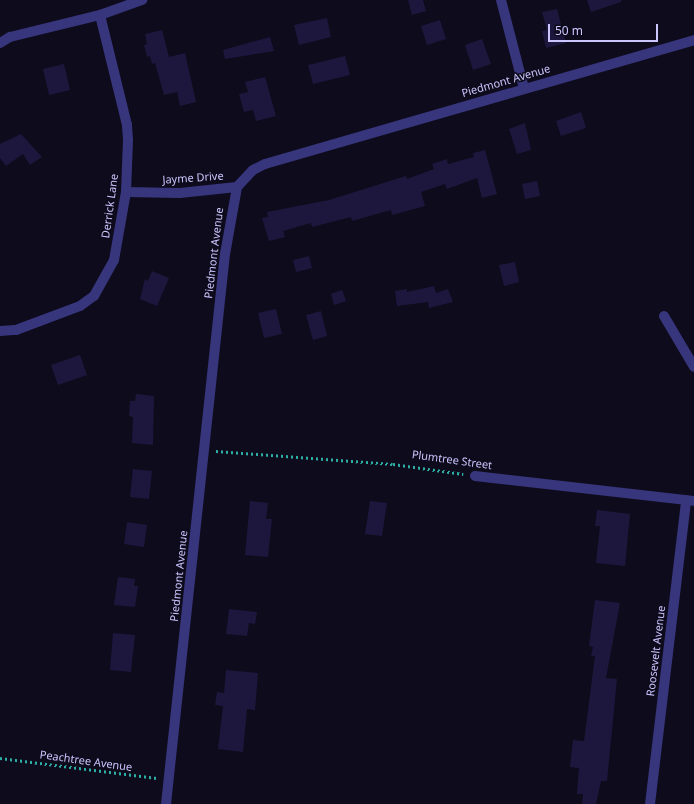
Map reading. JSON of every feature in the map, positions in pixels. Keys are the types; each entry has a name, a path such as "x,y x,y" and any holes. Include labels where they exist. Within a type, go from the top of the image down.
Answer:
{"street":[{"path":"0,43 10,37 100,15 142,0"},
{"path":"501,0 524,88"},
{"name":"Derrick Lane","path":"0,331 16,330 62,315 94,296 114,260 126,192 127,125 100,15"},
{"name":"Piedmont Avenue","path":"166,804 225,254 237,187 253,170 265,164 694,40"},
{"name":"Jayme Drive","path":"126,192 180,193 237,187"},
{"path":"664,316 694,367"},
{"name":"Plumtree Street","path":"475,476 690,501"},
{"name":"Roosevelt Avenue","path":"650,804 690,501"}],"path":[{"name":"Plumtree Street","path":"205,451 393,464 475,476"},
{"name":"Peachtree Avenue","path":"0,758 169,780"}],"building":[{"path":"408,0 423,0 426,11 412,15"},
{"path":"587,0 621,0 621,2 591,12"},
{"path":"557,9 566,43 546,48 542,31 547,30 542,12"},
{"path":"327,18 331,37 299,45 294,25"},
{"path":"440,20 446,39 427,45 421,26"},
{"path":"162,30 169,57 185,53 196,102 180,106 177,92 164,95 155,63 152,64 150,56 147,57 144,45 147,44 145,34"},
{"path":"270,37 274,51 225,59 223,50"},
{"path":"482,39 491,64 473,70 465,45"},
{"path":"345,56 350,75 313,84 308,65"},
{"path":"64,64 70,90 49,95 43,69"},
{"path":"265,77 276,116 256,121 253,110 244,112 239,94 248,92 245,82"},
{"path":"581,112 586,128 561,136 556,121"},
{"path":"525,123 531,150 517,154 509,129"},
{"path":"21,134 42,157 30,165 23,154 6,166 0,158 0,144"},
{"path":"485,150 497,194 482,198 477,178 447,189 445,184 421,192 425,206 392,215 391,210 352,221 351,217 312,227 311,223 283,231 285,237 269,241 262,218 268,217 267,212 329,200 406,176 407,179 434,169 432,164 447,159 448,164 474,157 473,153"},
{"path":"537,181 540,196 525,199 522,184"},
{"path":"309,256 312,268 296,272 293,260"},
{"path":"515,262 519,282 504,286 499,265"},
{"path":"152,271 169,278 157,306 140,299 145,279 148,281"},
{"path":"434,286 436,293 448,289 453,302 429,308 428,302 397,306 395,291 407,289 407,292"},
{"path":"342,290 346,301 334,305 331,294"},
{"path":"276,309 282,334 264,338 258,313"},
{"path":"321,311 327,336 313,340 306,315"},
{"path":"80,355 87,375 58,385 51,365"},
{"path":"136,394 154,396 153,445 132,443 133,417 129,416 130,401 135,401"},
{"path":"133,469 152,471 149,499 130,497"},
{"path":"250,501 268,503 266,519 272,519 268,557 245,555"},
{"path":"370,501 387,503 382,536 365,534"},
{"path":"597,510 630,514 625,566 596,563 600,526 595,526"},
{"path":"127,522 147,525 144,547 124,544"},
{"path":"118,577 135,579 134,586 138,586 135,607 114,605"},
{"path":"595,600 620,603 606,678 617,679 607,781 601,781 596,804 582,804 583,794 577,794 579,768 570,767 573,740 584,741 595,656 591,656 593,647 589,646"},
{"path":"229,609 257,612 255,624 249,623 247,636 226,634"},
{"path":"113,633 135,635 131,672 110,670"},
{"path":"226,670 258,673 255,710 247,709 243,752 218,749 223,706 215,705 217,692 224,693"}]}
